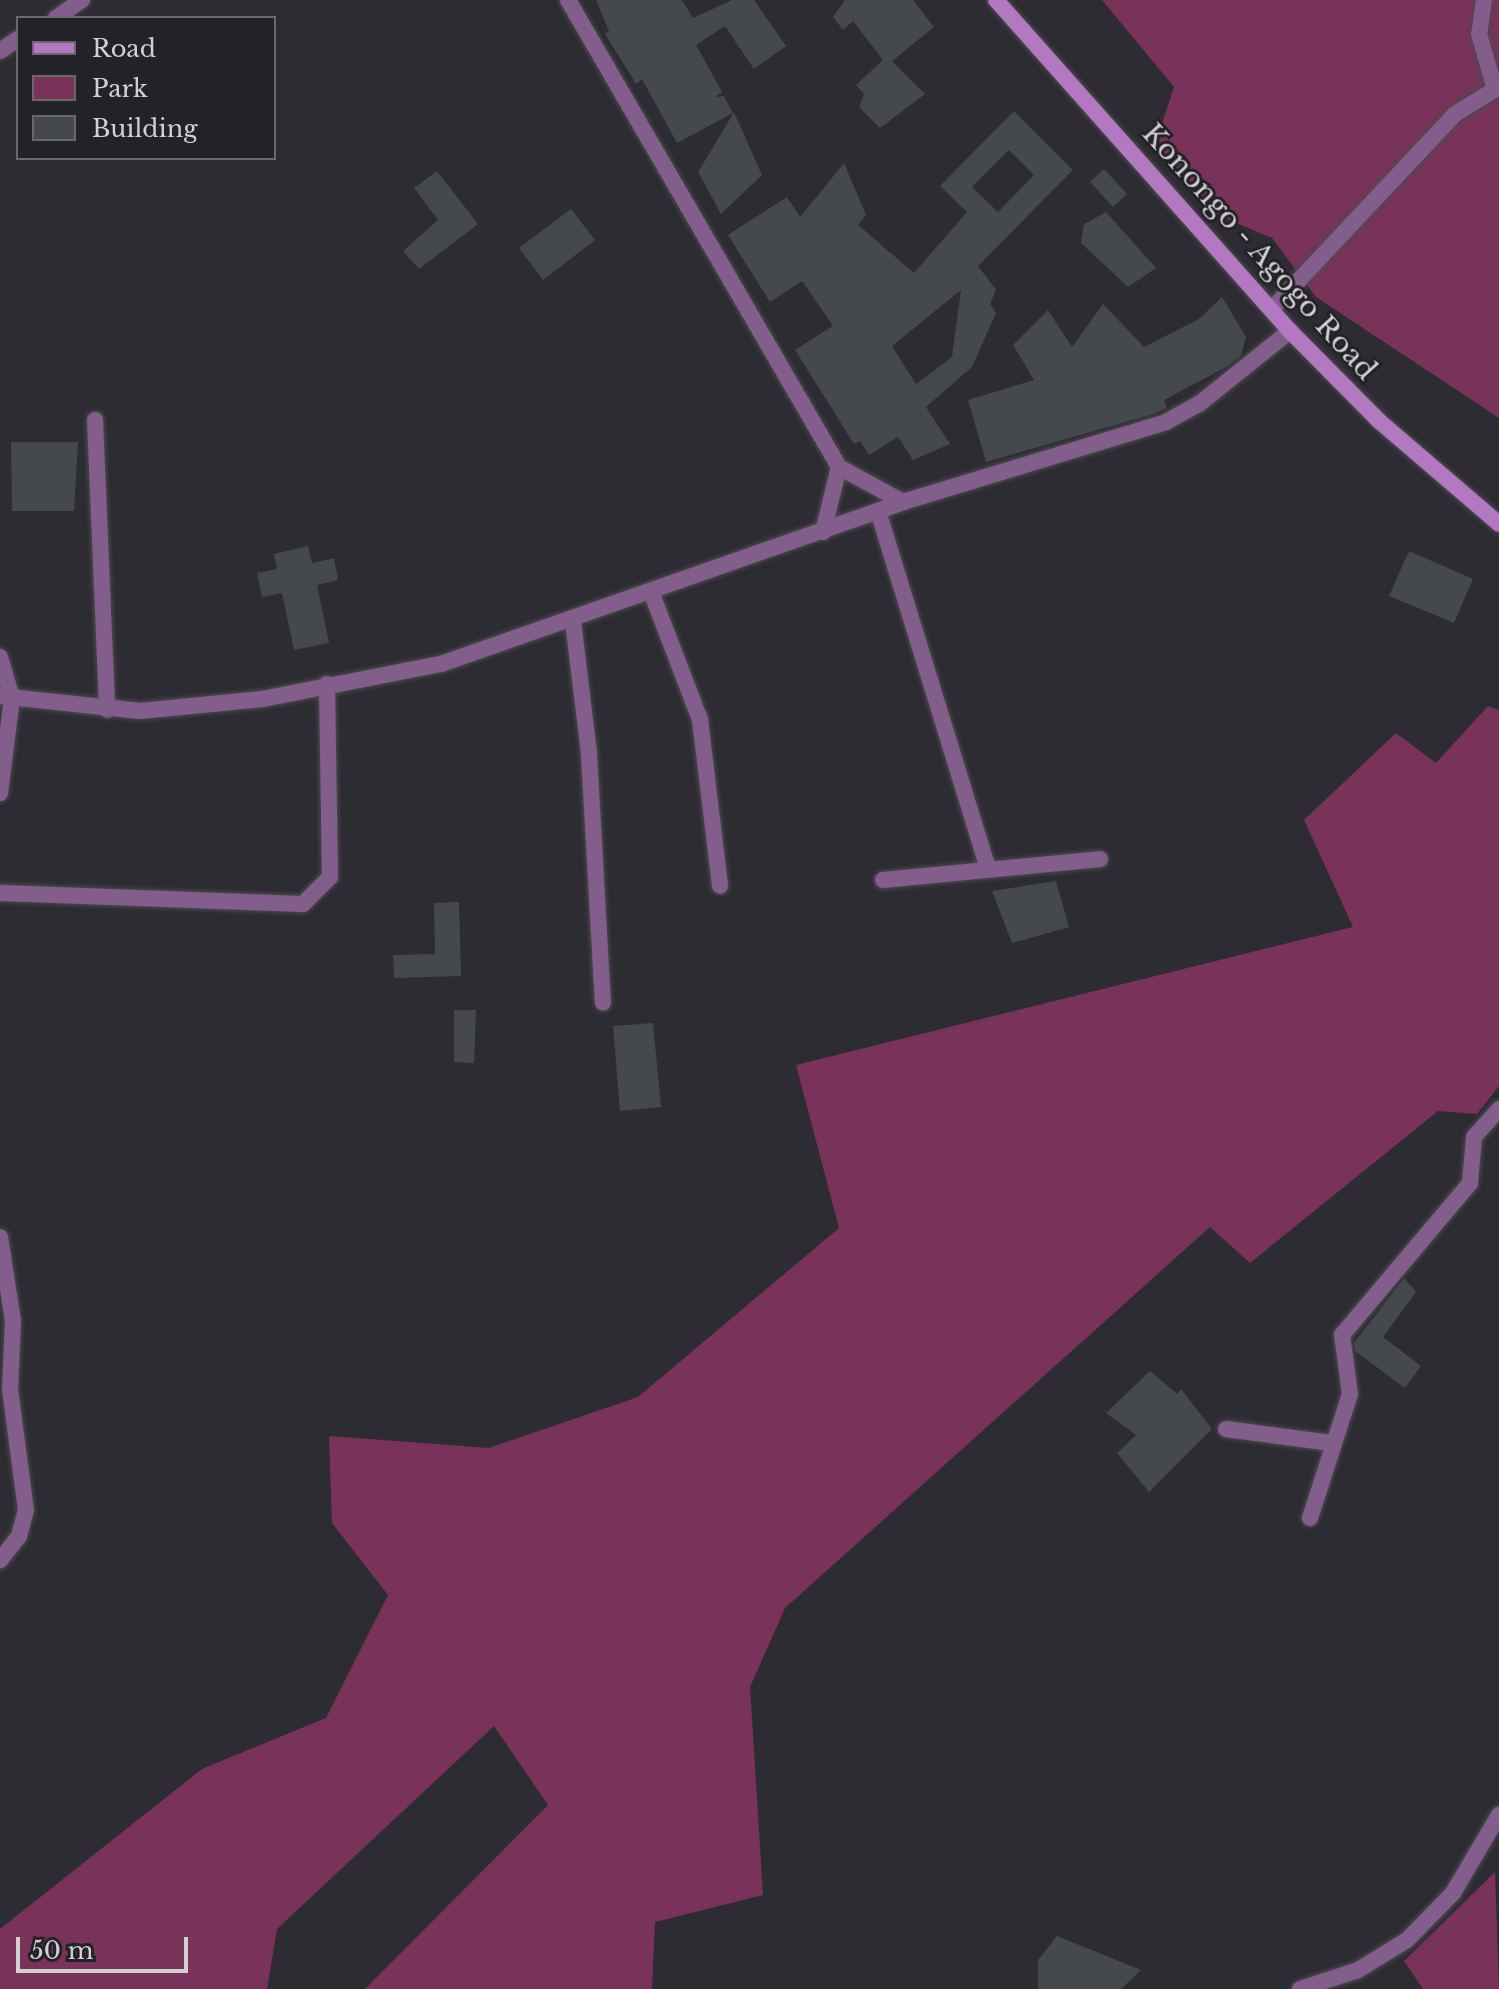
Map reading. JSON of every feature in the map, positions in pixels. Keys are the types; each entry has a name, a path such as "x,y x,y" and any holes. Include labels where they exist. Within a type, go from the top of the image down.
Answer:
{"main road":[{"name":"Konongo - Agogo Road","path":"996,0 1290,331 1379,421 1499,524"}],"street":[{"path":"59,16 82,0"},
{"path":"568,0 839,467 903,502"},
{"path":"1272,309 1407,160 1455,114 1497,88 1479,34 1484,0"},
{"path":"6,697 107,710 262,699 441,664 652,594 903,502 1166,422 1199,404 1290,331"},
{"path":"95,420 107,710"},
{"path":"823,532 839,467"},
{"path":"878,511 988,869"},
{"path":"652,594 700,720 720,886"},
{"path":"573,621 589,754 603,1003"},
{"path":"0,657 6,697 0,793"},
{"path":"0,893 303,904 330,877 327,684"},
{"path":"883,880 1100,859"},
{"path":"1310,1518 1331,1443 1350,1394 1342,1335 1470,1183 1474,1137 1499,1109"},
{"path":"0,1237 13,1321 13,1429 26,1510 19,1536 0,1560"},
{"path":"1226,1429 1331,1443"},
{"path":"1300,1989 1358,1970 1407,1940 1453,1893 1499,1815"}],"green space":[{"path":"1102,0 1499,0 1499,418 1316,297 1272,238 1217,215 1153,151 1174,87"},
{"path":"1488,706 1499,710 1499,1086 1477,1114 1438,1111 1250,1263 1210,1227 785,1608 750,1687 763,1895 655,1922 652,1989 365,1989 548,1805 494,1726 277,1929 267,1989 0,1989 0,1929 202,1769 326,1718 388,1595 332,1523 329,1436 489,1448 638,1397 839,1228 796,1065 1353,927 1304,820 1396,733 1436,763"},
{"path":"1495,1872 1499,1989 1423,1989 1404,1961"}],"building":[{"path":"596,0 682,0 693,18 732,0 754,0 786,46 754,69 725,26 696,45 722,92 715,97 724,96 733,113 677,143 642,79 636,84 605,34 609,31"},
{"path":"845,0 913,0 934,27 892,61 925,94 880,128 859,107 864,94 856,85 883,60 853,21 843,30 833,17"},
{"path":"1014,111 1073,170 978,266 996,290 990,304 996,313 972,367 926,407 950,444 913,460 898,437 869,455 860,441 854,444 795,350 833,326 802,281 770,302 728,235 787,197 800,217 844,163 866,215 858,225 914,273 967,212 940,186","holes":["1009,150 1034,175 998,212 972,187","961,290 952,357 916,384 892,346"]},
{"path":"734,112 762,175 721,214 698,172"},
{"path":"1104,169 1127,194 1113,207 1090,182"},
{"path":"437,171 478,224 419,269 403,251 438,220 414,188"},
{"path":"571,209 595,240 543,280 519,248"},
{"path":"1106,212 1156,268 1128,287 1081,243 1084,224"},
{"path":"1222,297 1246,337 1241,356 1228,366 1164,400 1167,408 1153,414 986,462 968,400 1034,380 1013,345 1048,310 1072,347 1103,304 1144,347 1199,319"},
{"path":"11,442 78,442 74,511 12,511"},
{"path":"308,546 312,563 334,558 338,580 317,585 329,643 294,650 282,593 262,597 257,573 277,569 274,554"},
{"path":"1409,551 1473,579 1454,623 1389,596"},
{"path":"1056,881 1069,927 1012,943 992,891"},
{"path":"459,902 461,976 394,978 393,955 435,954 434,903"},
{"path":"454,1010 476,1010 474,1063 454,1062"},
{"path":"653,1023 661,1107 620,1111 613,1026"},
{"path":"1404,1278 1416,1292 1383,1337 1421,1366 1405,1388 1355,1351 1354,1343"},
{"path":"1150,1371 1177,1394 1181,1389 1212,1429 1149,1492 1117,1453 1136,1435 1106,1413"},
{"path":"1057,1936 1141,1970 1121,1989 1038,1989 1038,1960"}]}
